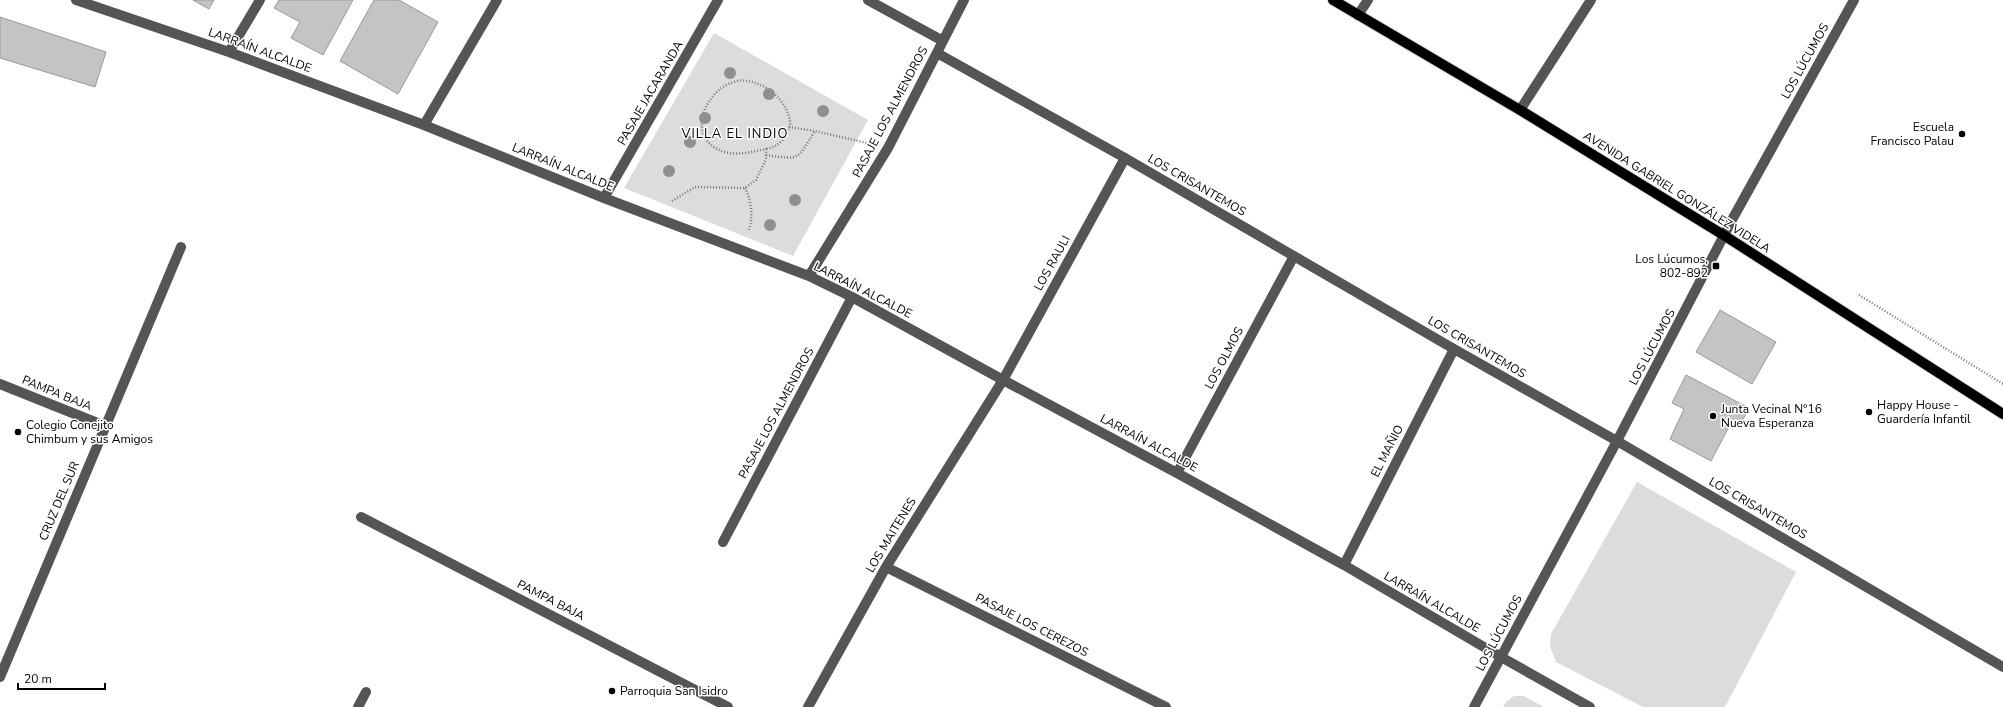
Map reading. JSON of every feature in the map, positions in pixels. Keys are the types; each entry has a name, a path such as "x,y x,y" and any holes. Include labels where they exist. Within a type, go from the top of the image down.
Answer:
{"main road":[{"name":"AVENIDA GABRIEL GONZÁLEZ VIDELA","path":"1333,0 1520,110 1725,236 2003,414"}],"street":[{"name":"LARRAÍN ALCALDE","path":"76,0 229,52 424,125 604,198 809,276 852,296 1003,380 1344,564 1501,657 1590,707"},
{"path":"229,52 260,0"},
{"path":"424,125 497,0"},
{"name":"PASAJE JACARANDA","path":"604,198 718,0"},
{"path":"868,0 942,41"},
{"name":"PASAJE LOS ALMENDROS","path":"809,276 888,148 964,0"},
{"path":"1358,15 1368,0"},
{"path":"1520,110 1591,0"},
{"name":"LOS LÚCUMOS","path":"1474,707 1725,236 1854,0"},
{"name":"LOS CRISANTEMOS","path":"937,52 1125,158 1454,349 1617,441 2003,667"},
{"name":"LOS RAULI","path":"1003,380 1125,158"},
{"name":"CRUZ DEL SUR","path":"0,677 181,247"},
{"name":"LOS OLMOS","path":"1176,472 1294,256"},
{"name":"PASAJE LOS ALMENDROS","path":"723,542 852,296"},
{"name":"EL MAÑIO","path":"1344,564 1454,349"},
{"name":"LOS MAITENES","path":"808,707 886,567 1003,380"},
{"name":"PAMPA BAJA","path":"0,384 105,426"},
{"name":"PAMPA BAJA","path":"361,517 728,707"},
{"name":"PASAJE LOS CEREZOS","path":"886,567 1166,707"},
{"path":"358,707 366,692"}],"path":[{"path":"736,81 750,81 776,95 787,110 791,123 784,140 773,148 766,149 730,153 715,147 703,135 700,126 704,109 715,94 724,87 736,81"},
{"path":"789,127 815,131 888,148"},
{"path":"766,155 791,159 798,156 815,131"},
{"path":"653,217 681,194 695,187 745,188 756,180 766,159 766,149"},
{"path":"729,246 750,230 751,214 748,193 745,188"}],"shaded area":[{"path":"714,33 868,120 793,256 624,188"},
{"path":"1637,482 1796,572 1725,707 1643,707 1556,662 1550,647 1551,634"},
{"path":"1514,696 1524,696 1544,707 1503,707 1506,702"}],"building":[{"path":"193,0 214,0 209,9"},
{"path":"279,0 353,0 323,55 291,38 300,22 274,8"},
{"path":"374,0 399,0 438,22 398,94 340,61"},
{"path":"0,17 106,52 95,87 0,58"},
{"path":"1720,310 1776,342 1752,384 1696,352"},
{"name":"Junta Vecinal N°16 Nueva Esperanza","path":"1686,375 1749,408 1739,427 1731,423 1711,461 1670,439 1684,409 1672,403"}],"place":[{"name":"Escuela Francisco Palau","path":"1962,134"},
{"name":"Los Lúcumos, 802-892","path":"1716,266"},
{"name":"Happy House - Guardería Infantil","path":"1869,412"},
{"name":"Junta Vecinal N°16 Nueva Esperanza","path":"1713,416"},
{"name":"Colegio Conejito Chimbum y sus Amigos","path":"18,432"},
{"name":"Parroquia San Isidro","path":"612,691"}],"district":[{"name":"VILLA EL INDIO","path":"735,133"}]}
